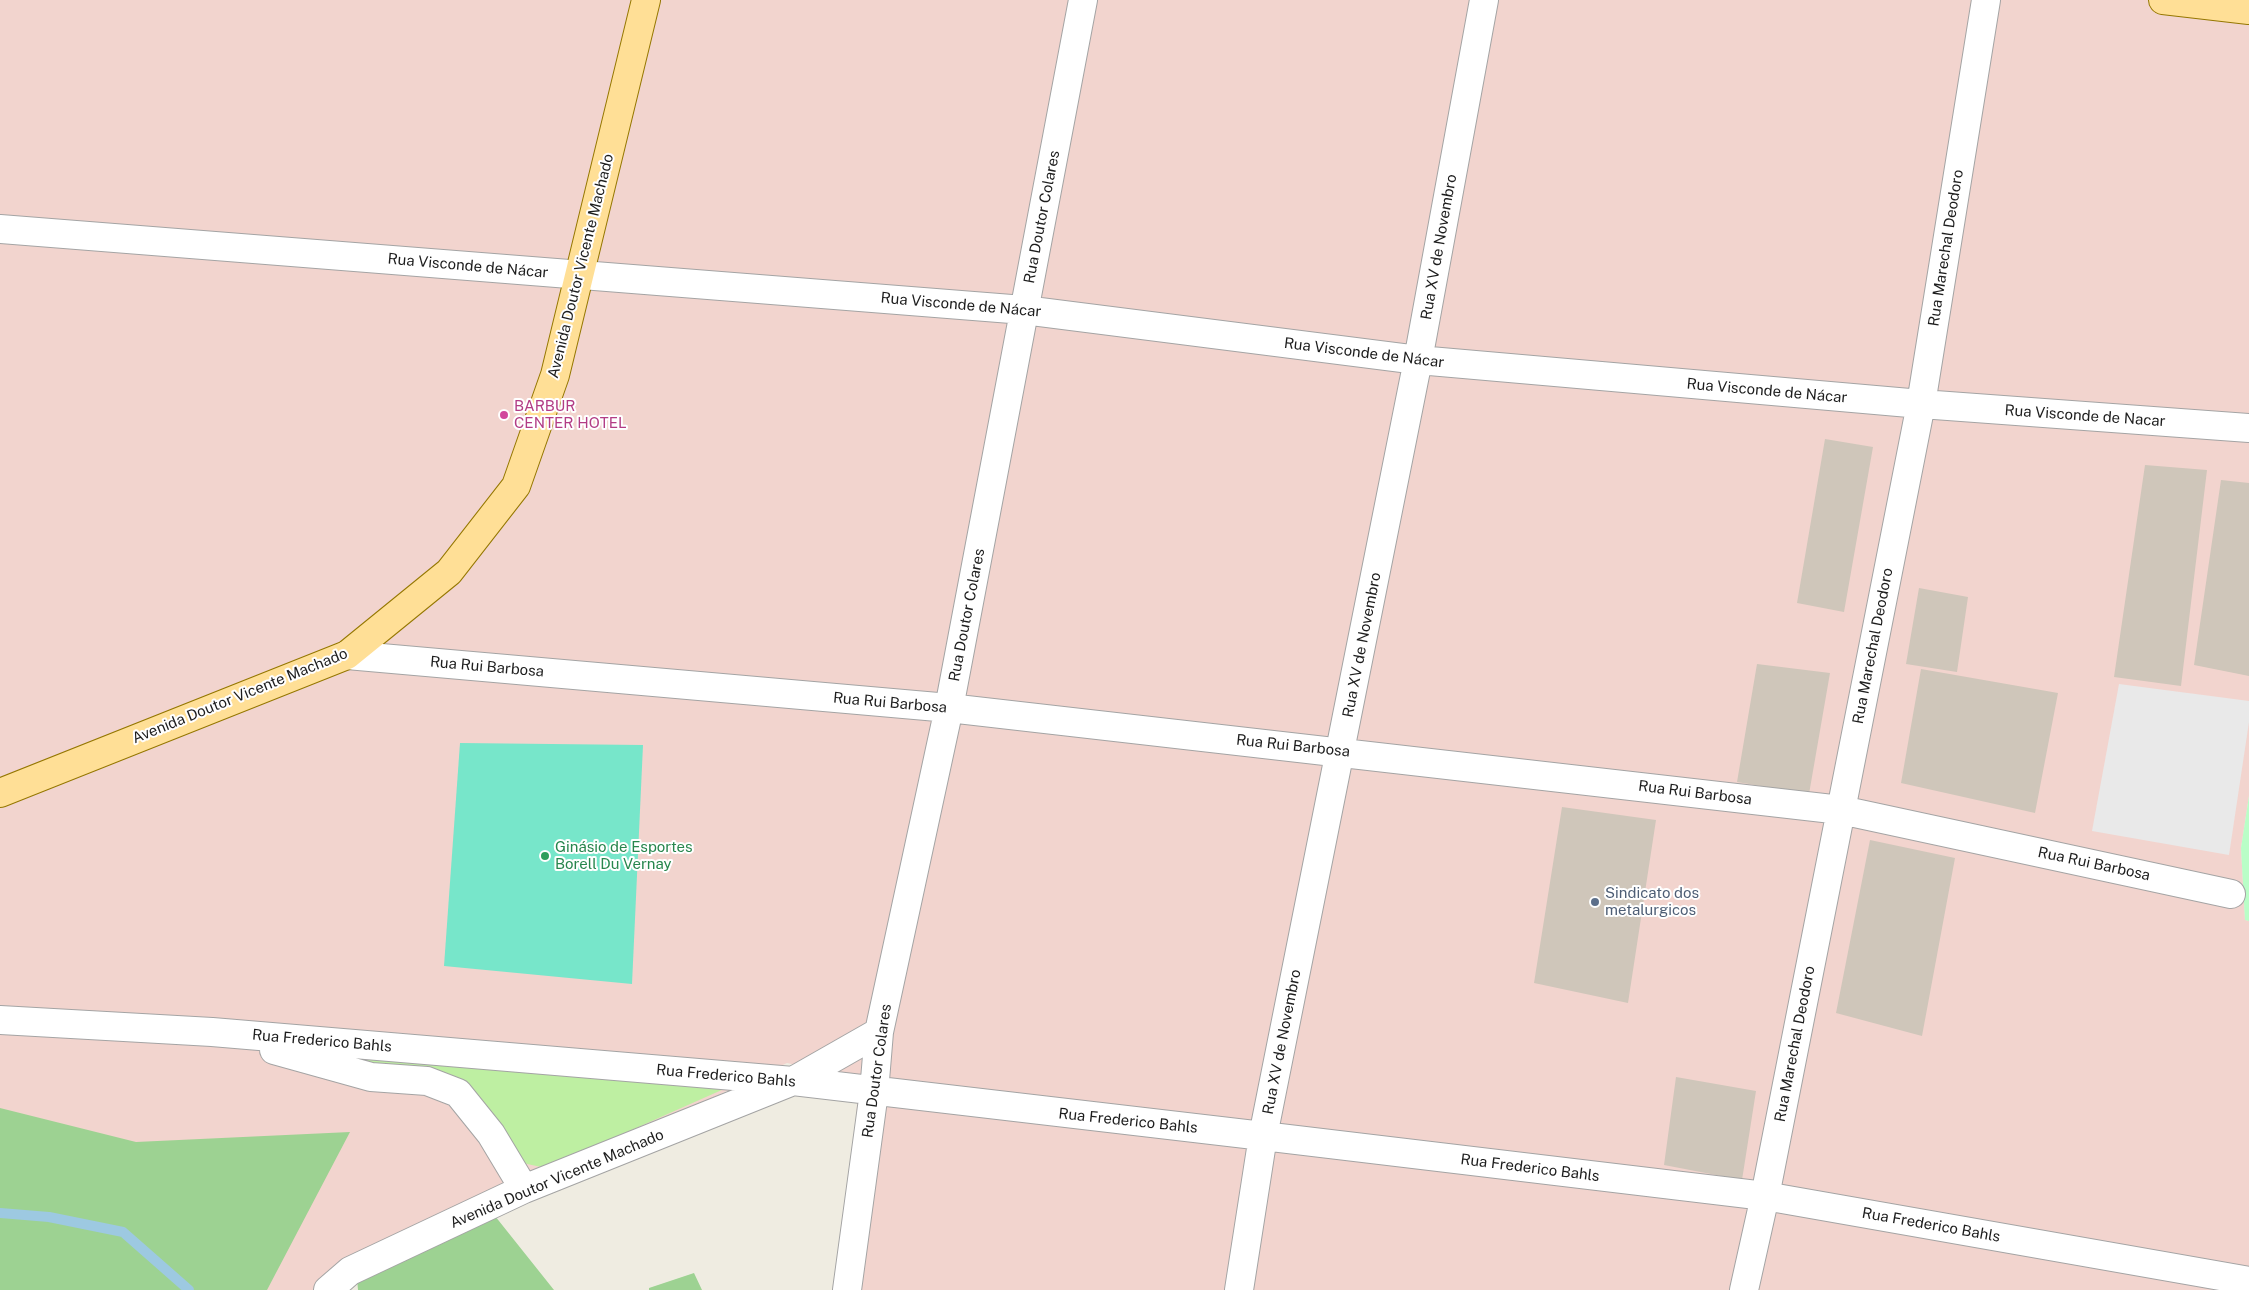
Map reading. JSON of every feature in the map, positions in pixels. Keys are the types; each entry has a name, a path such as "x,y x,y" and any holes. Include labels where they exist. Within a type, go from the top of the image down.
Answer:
{"main road":[{"name":"Avenida Doutor Vicente Machado","path":"0,793 347,655 449,572 516,486 555,374 646,0"},
{"path":"2163,0 2249,10"}],"street":[{"name":"Rua Doutor Colares","path":"847,1290 874,1092 879,1032 949,708 1083,0"},
{"name":"Rua XV de Novembro","path":"1239,1290 1263,1136 1418,360 1484,0"},
{"name":"Rua Marechal Deodoro","path":"1744,1290 1765,1196 1920,404 1986,0"},
{"name":"Rua Visconde de Nácar","path":"0,228 1024,310 1418,360 1920,404"},
{"name":"Rua Visconde de Nacar","path":"1920,404 2249,428"},
{"name":"Rua Rui Barbosa","path":"347,655 949,708 1341,751 1840,810 2231,894"},
{"name":"Rua Frederico Bahls","path":"0,1020 212,1032 793,1081 1765,1196 2249,1281"},
{"path":"212,1032 371,1077 426,1081 458,1093 492,1134 524,1189"},
{"name":"Avenida Doutor Vicente Machado","path":"328,1290 350,1272 524,1189 793,1081 879,1032"}],"shaded area":[{"path":"0,0 2249,0 2249,796 2241,848 2245,920 2249,921 2249,1290 843,1290 859,1078 787,1063 492,1200 321,1290 0,1290"},
{"path":"2119,684 2249,701 2249,722 2229,855 2092,831"}],"green space":[{"name":"Ginásio de Esportes Borell Du Vernay","path":"460,743 643,745 632,984 444,966"},
{"path":"2249,796 2249,921 2245,920 2241,848"},
{"path":"356,1054 728,1084 724,1089 546,1168 527,1164 520,1160 491,1113 360,1063"},
{"path":"0,1108 136,1142 350,1132 267,1290 0,1290"},
{"path":"495,1216 554,1290 358,1290 357,1279"},
{"path":"694,1273 702,1290 649,1290 649,1288"}],"building":[{"path":"1825,439 1873,447 1844,612 1797,603"},
{"path":"2145,465 2207,470 2181,686 2114,677"},
{"path":"2221,480 2249,483 2249,676 2194,665"},
{"path":"1919,588 1968,597 1957,672 1906,664"},
{"path":"1757,664 1830,673 1809,794 1737,782"},
{"path":"1921,669 2058,693 2035,813 1901,783"},
{"name":"Sindicato dos metalurgicos","path":"1562,807 1656,820 1628,1003 1534,983"},
{"path":"1870,840 1955,858 1922,1036 1836,1013"},
{"path":"1676,1077 1756,1091 1742,1180 1664,1165"}],"waterway":[{"path":"0,1213 49,1217 123,1232 189,1290"}],"place":[{"name":"BARBUR CENTER HOTEL","path":"504,415"},
{"name":"Ginásio de Esportes Borell Du Vernay","path":"545,856"},
{"name":"Sindicato dos metalurgicos","path":"1595,902"}]}
